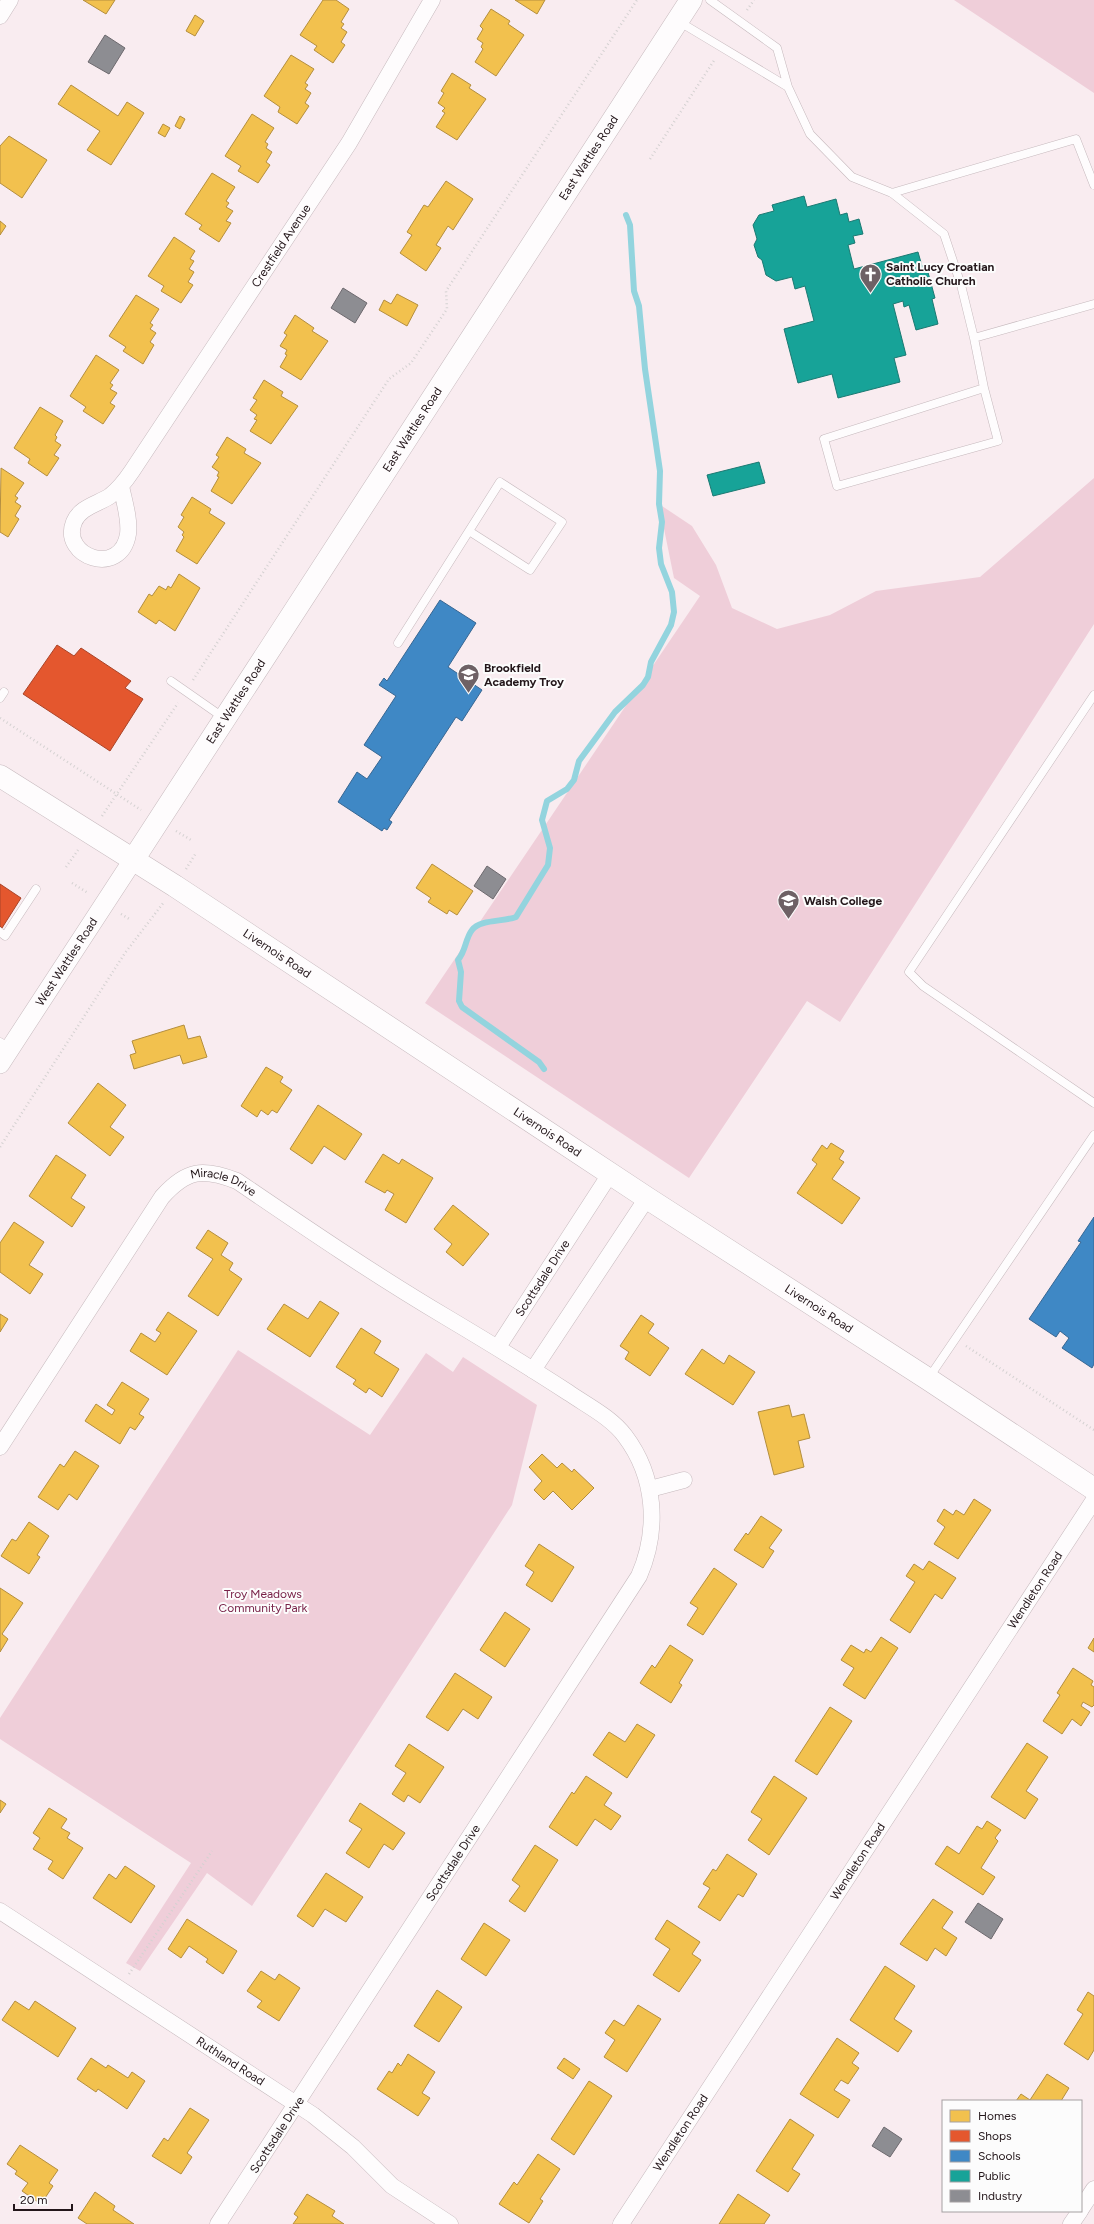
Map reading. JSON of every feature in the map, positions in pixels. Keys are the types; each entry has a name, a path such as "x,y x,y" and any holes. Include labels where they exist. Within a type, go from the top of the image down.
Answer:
{"main road":[{"name":"East Wattles Road","path":"133,860 224,718 470,343 691,0"},
{"name":"Livernois Road","path":"0,776 133,860 646,1198 928,1379 1094,1489"}],"street":[{"path":"0,16 10,0"},
{"name":"Crestfield Avenue","path":"121,486 128,522 128,534 124,546 115,556 104,560 86,556 78,547 74,538 74,522 80,512 109,496 121,486 348,143 432,0"},
{"name":"West Wattles Road","path":"0,1064 5,1045 133,860"},
{"name":"Miracle Drive","path":"0,1446 162,1197 182,1178 195,1173 218,1174 237,1181 402,1290 498,1347"},
{"name":"Scottsdale Drive","path":"218,2224 639,1576 647,1557 651,1536 652,1513 650,1489 637,1454 624,1435 593,1409 498,1347 610,1174"},
{"path":"533,1370 646,1198"},
{"path":"650,1489 684,1480"},
{"name":"Wendleton Road","path":"622,2224 1094,1500"},
{"name":"Ruthland Road","path":"0,1911 297,2104 336,2132 392,2186 450,2224"},
{"path":"1082,2207 1094,2189"},
{"path":"1071,2224 1079,2212"}],"lane":[{"path":"710,0 740,20 777,48 788,87 810,134 847,172 852,177 892,193 944,234 961,285 984,388 998,441 837,486 824,439 984,388"},
{"path":"678,21 788,87"},
{"path":"892,193 1076,138 1094,185"},
{"path":"974,338 1094,304"},
{"path":"398,643 500,482 562,522 530,570 469,531"},
{"path":"171,681 224,718"},
{"path":"1094,695 909,972 923,986 1094,1103"},
{"path":"0,932 6,936 36,889"},
{"path":"928,1379 1094,1135"}],"path":[{"path":"107,808 185,692 389,379 411,363 447,309 446,291 637,0"},
{"path":"740,20 754,0"},
{"path":"650,159 723,47"},
{"path":"0,718 130,803"},
{"path":"0,1147 125,953 155,914"},
{"path":"956,1339 1094,1430"},
{"path":"118,1989 212,1851"}],"green space":[{"path":"954,0 1094,0 1094,93"},
{"name":"Walsh College","path":"1094,478 1094,624 840,1022 807,1001 689,1178 425,1003 700,596 674,578 659,504 692,526 716,565 732,608 777,629 830,615 876,591 980,577"},
{"name":"Troy Meadows Community Park","path":"238,1350 370,1435 426,1353 453,1372 463,1357 537,1405 512,1505 252,1906 207,1873 140,1971 126,1963 191,1863 0,1739 0,1718"}],"building: Homes":[{"path":"83,0 115,0 106,14"},
{"path":"323,0 336,0 349,9 341,22 344,24 341,28 347,32 341,42 345,45 333,63 314,50 317,46 300,35"},
{"path":"515,0 545,0 537,14"},
{"path":"491,9 510,21 508,24 524,35 496,76 475,62 483,49 481,47 483,43 477,39 483,29 480,26"},
{"path":"195,15 204,21 195,36 186,31"},
{"path":"291,55 314,69 305,83 308,85 305,89 311,93 305,103 309,106 297,124 278,112 280,107 264,96"},
{"path":"452,73 471,85 469,88 486,99 457,140 436,127 445,113 442,111 445,108 438,103 444,93 441,91"},
{"path":"71,85 118,116 127,102 144,113 111,165 87,150 100,131 58,104"},
{"path":"252,114 274,128 265,142 268,144 266,148 272,152 266,162 270,165 258,183 238,171 241,166 225,156"},
{"path":"180,116 185,119 180,129 175,126"},
{"path":"163,124 170,128 165,137 158,133"},
{"path":"9,136 47,160 22,198 0,183 0,146"},
{"path":"212,173 235,187 226,201 229,203 226,207 233,211 226,221 231,223 219,242 199,229 202,225 185,214"},
{"path":"446,181 473,199 453,230 448,226 436,245 441,248 426,271 400,253 412,235 407,232 424,205 428,207"},
{"path":"0,221 6,226 0,235"},
{"path":"174,237 195,251 190,259 194,261 189,269 194,272 188,282 193,285 181,303 161,291 164,286 148,276"},
{"path":"397,294 418,305 407,326 379,310 384,300 391,304"},
{"path":"136,295 159,309 150,323 153,325 150,329 156,333 150,342 154,345 143,364 123,351 126,347 109,336"},
{"path":"295,315 314,328 312,331 328,341 301,380 280,367 287,355 285,354 287,350 280,346 287,335 284,333"},
{"path":"96,355 119,370 110,383 113,385 110,389 117,393 110,403 115,406 103,424 83,411 86,407 70,396"},
{"path":"264,380 283,392 281,396 298,406 271,444 250,431 257,420 254,419 257,415 250,410 257,400 253,398"},
{"path":"40,407 63,421 55,435 57,437 55,441 61,445 54,455 59,458 47,476 28,463 30,459 14,448"},
{"path":"227,437 246,449 244,453 261,463 232,504 211,491 219,477 217,476 219,472 212,467 219,457 216,455"},
{"path":"1,468 24,483 15,496 18,498 15,502 21,506 15,516 19,519 8,537 0,532"},
{"path":"192,497 211,509 209,513 225,523 197,564 176,551 184,537 182,535 184,532 178,527 184,517 181,515"},
{"path":"179,574 200,588 175,631 159,620 156,624 138,612 149,594 152,596 159,586 166,590 168,586 171,588"},
{"path":"432,864 473,891 457,915 449,910 447,914 428,902 431,898 416,888"},
{"path":"184,1025 188,1039 200,1036 207,1057 183,1064 180,1055 134,1069 130,1055 136,1053 132,1041"},
{"path":"266,1067 283,1077 280,1082 292,1090 277,1113 272,1110 268,1115 261,1110 257,1117 241,1106"},
{"path":"98,1083 126,1105 110,1127 124,1137 110,1156 68,1123"},
{"path":"318,1105 362,1134 345,1160 324,1146 312,1164 290,1149"},
{"path":"831,1143 844,1151 839,1159 844,1162 832,1179 860,1198 842,1224 797,1193 817,1164 812,1160 822,1145 827,1149"},
{"path":"383,1154 399,1164 402,1159 433,1178 406,1223 385,1210 394,1194 387,1190 385,1193 365,1182"},
{"path":"56,1155 86,1175 71,1198 85,1207 72,1227 29,1196"},
{"path":"453,1205 489,1234 463,1266 446,1252 452,1244 434,1229"},
{"path":"14,1222 44,1242 29,1265 43,1274 30,1294 0,1272 0,1243"},
{"path":"208,1230 228,1243 221,1255 233,1263 229,1270 242,1279 218,1316 188,1296 213,1259 196,1248"},
{"path":"320,1301 339,1313 310,1357 267,1329 284,1304 308,1319"},
{"path":"168,1312 197,1331 167,1375 130,1351 141,1333 155,1342 161,1333 156,1330"},
{"path":"0,1314 8,1319 0,1332"},
{"path":"641,1315 654,1324 648,1333 669,1348 650,1376 625,1359 629,1352 620,1346"},
{"path":"361,1328 381,1341 374,1353 399,1369 382,1397 369,1388 366,1393 353,1384 356,1380 336,1367"},
{"path":"702,1349 724,1364 729,1355 755,1372 733,1405 685,1374"},
{"path":"122,1382 149,1399 139,1414 144,1417 135,1430 130,1427 120,1444 85,1421 96,1404 112,1415 115,1410 107,1405"},
{"path":"789,1405 792,1417 804,1414 810,1438 798,1441 804,1467 774,1475 758,1412"},
{"path":"75,1451 99,1466 77,1500 69,1494 58,1510 38,1497 60,1464 64,1467"},
{"path":"542,1454 557,1468 562,1463 572,1472 574,1469 594,1488 572,1510 553,1491 544,1500 534,1490 542,1481 529,1467"},
{"path":"974,1499 991,1510 958,1559 934,1544 945,1527 937,1521 944,1509 953,1515 956,1510 964,1515"},
{"path":"761,1516 782,1530 769,1548 774,1551 763,1568 734,1550 746,1533 748,1535"},
{"path":"29,1522 49,1536 37,1555 40,1557 29,1574 1,1556 12,1539 16,1541"},
{"path":"539,1544 574,1567 552,1602 526,1585 534,1572 525,1566"},
{"path":"929,1561 956,1578 942,1599 935,1594 910,1633 890,1620 915,1582 906,1576 914,1564 923,1570"},
{"path":"714,1568 737,1584 703,1635 687,1625 698,1608 690,1603"},
{"path":"0,1588 23,1603 2,1634 8,1639 0,1652"},
{"path":"505,1612 530,1629 505,1667 480,1650"},
{"path":"881,1637 898,1648 865,1699 843,1685 854,1668 841,1660 851,1645 864,1653 866,1649 871,1652"},
{"path":"1094,1638 1094,1652 1088,1648"},
{"path":"670,1645 693,1660 679,1683 682,1685 671,1703 640,1683 652,1665 655,1668"},
{"path":"1073,1668 1093,1681 1091,1685 1094,1687 1094,1705 1092,1707 1083,1702 1081,1706 1090,1712 1081,1726 1072,1719 1062,1734 1043,1721 1060,1695 1057,1693"},
{"path":"455,1673 492,1697 478,1719 463,1709 448,1731 426,1717"},
{"path":"830,1707 852,1721 817,1775 795,1761"},
{"path":"637,1724 655,1735 627,1778 593,1755 609,1732 625,1742"},
{"path":"1027,1743 1048,1757 1026,1791 1038,1799 1025,1819 991,1797"},
{"path":"409,1744 444,1767 420,1803 408,1795 404,1802 392,1794 406,1773 395,1766"},
{"path":"586,1776 612,1793 604,1805 621,1816 611,1830 595,1819 577,1846 549,1827 572,1792 574,1794"},
{"path":"774,1776 807,1798 769,1855 748,1840 762,1819 751,1812"},
{"path":"0,1800 6,1804 0,1813"},
{"path":"360,1803 405,1833 393,1850 384,1844 369,1868 346,1853 362,1829 349,1821"},
{"path":"49,1808 67,1819 61,1828 70,1833 67,1838 83,1848 63,1879 48,1869 53,1861 33,1849 40,1838 33,1833"},
{"path":"987,1821 1001,1830 995,1838 998,1841 981,1868 995,1877 983,1895 935,1864 947,1846 959,1854 977,1826 982,1829"},
{"path":"535,1845 558,1860 525,1912 509,1901 520,1886 512,1880"},
{"path":"727,1854 757,1874 743,1897 738,1894 720,1921 698,1907 710,1888 703,1884 713,1869 716,1871"},
{"path":"125,1866 155,1886 131,1923 93,1898 109,1874 116,1879"},
{"path":"326,1873 363,1897 346,1922 325,1909 313,1927 297,1916"},
{"path":"933,1899 953,1912 942,1928 957,1938 946,1956 935,1948 927,1961 900,1944"},
{"path":"187,1919 237,1951 223,1974 206,1962 208,1959 189,1946 181,1958 168,1949"},
{"path":"667,1920 700,1942 692,1954 701,1960 679,1992 653,1975 670,1949 655,1939"},
{"path":"484,1923 510,1940 486,1976 461,1959"},
{"path":"885,1966 915,1986 894,2019 912,2031 898,2052 850,2020"},
{"path":"261,1971 275,1980 279,1974 300,1988 279,2021 257,2007 262,2001 247,1991"},
{"path":"437,1990 462,2007 439,2042 414,2026"},
{"path":"1088,1992 1094,1996 1094,2050 1088,2060 1064,2044 1083,2014 1077,2010"},
{"path":"15,2001 29,2010 35,2001 76,2028 58,2057 2,2020"},
{"path":"638,2005 661,2019 627,2072 604,2057 615,2040 605,2033 614,2020 624,2026"},
{"path":"837,2038 859,2053 852,2063 859,2068 848,2084 841,2080 834,2090 850,2100 838,2118 800,2094"},
{"path":"408,2054 435,2072 422,2093 430,2098 418,2116 377,2089 389,2071 392,2073 398,2063 401,2066"},
{"path":"91,2058 106,2068 108,2065 128,2078 132,2072 145,2081 127,2109 98,2089 96,2092 77,2079"},
{"path":"564,2058 580,2069 573,2079 557,2068"},
{"path":"1047,2074 1069,2088 1062,2100 1030,2100"},
{"path":"589,2081 612,2096 574,2155 551,2139"},
{"path":"1021,2094 1030,2100 1017,2100"},
{"path":"190,2108 209,2120 187,2153 192,2157 181,2174 152,2156 164,2138 168,2141"},
{"path":"790,2119 814,2135 792,2169 800,2174 788,2192 756,2171"},
{"path":"20,2145 58,2170 49,2183 53,2186 41,2204 22,2191 28,2183 15,2174 17,2171 7,2164"},
{"path":"538,2154 560,2169 540,2199 543,2201 529,2223 499,2204 514,2182 517,2185"},
{"path":"95,2192 115,2206 113,2210 134,2224 87,2224 78,2218"},
{"path":"307,2194 335,2211 332,2216 344,2224 293,2224 298,2217 294,2214"},
{"path":"738,2194 770,2215 764,2224 719,2224"}],"building: Shops":[{"path":"57,645 74,656 81,648 131,681 125,688 143,699 110,751 23,694"},
{"path":"0,884 21,898 2,928 0,926"}],"building: Schools":[{"path":"440,600 476,623 448,667 482,690 462,721 456,717 389,820 392,822 387,830 384,828 382,831 338,802 357,772 367,779 382,757 364,745 396,696 379,685 384,678 387,681"},
{"path":"1094,1217 1094,1364 1092,1368 1062,1348 1069,1338 1060,1331 1056,1337 1029,1319 1081,1242 1078,1241"}],"building: Public":[{"name":"Saint Lucy Croatian Catholic Church","path":"804,196 807,207 836,199 840,215 847,213 849,222 859,219 863,234 853,236 855,243 848,245 854,269 918,252 922,266 926,265 935,298 932,299 938,324 916,330 909,305 904,307 903,301 893,304 906,355 894,358 900,382 838,398 832,374 798,383 784,329 814,321 805,286 795,289 792,277 776,281 766,275 762,260 758,257 754,245 757,239 753,225 759,215 774,211 772,205"},
{"path":"759,462 765,483 713,496 707,475"}],"building: Industry":[{"path":"105,35 125,48 109,74 88,62"},
{"path":"343,288 367,303 355,323 331,308"},
{"path":"487,866 506,879 493,899 474,886"},
{"path":"978,1903 1003,1919 991,1939 965,1922"},
{"path":"884,2127 902,2139 890,2157 872,2146"}],"waterway":[{"path":"544,1069 539,1062 462,1007 459,1001 461,972 458,960 463,953 468,937 476,926 486,922 516,917 548,865 550,848 542,820 547,801 567,789 574,780 579,761 615,712 643,685 648,677 651,662 671,625 674,612 672,592 661,564 659,548 662,522 659,504 660,471 645,369 639,306 634,291 630,225 626,215"}],"place":[{"name":"Saint Lucy Croatian Catholic Church","path":"870,294"},
{"name":"Brookfield Academy Troy","path":"469,694"},
{"name":"Walsh College","path":"788,920"}]}
